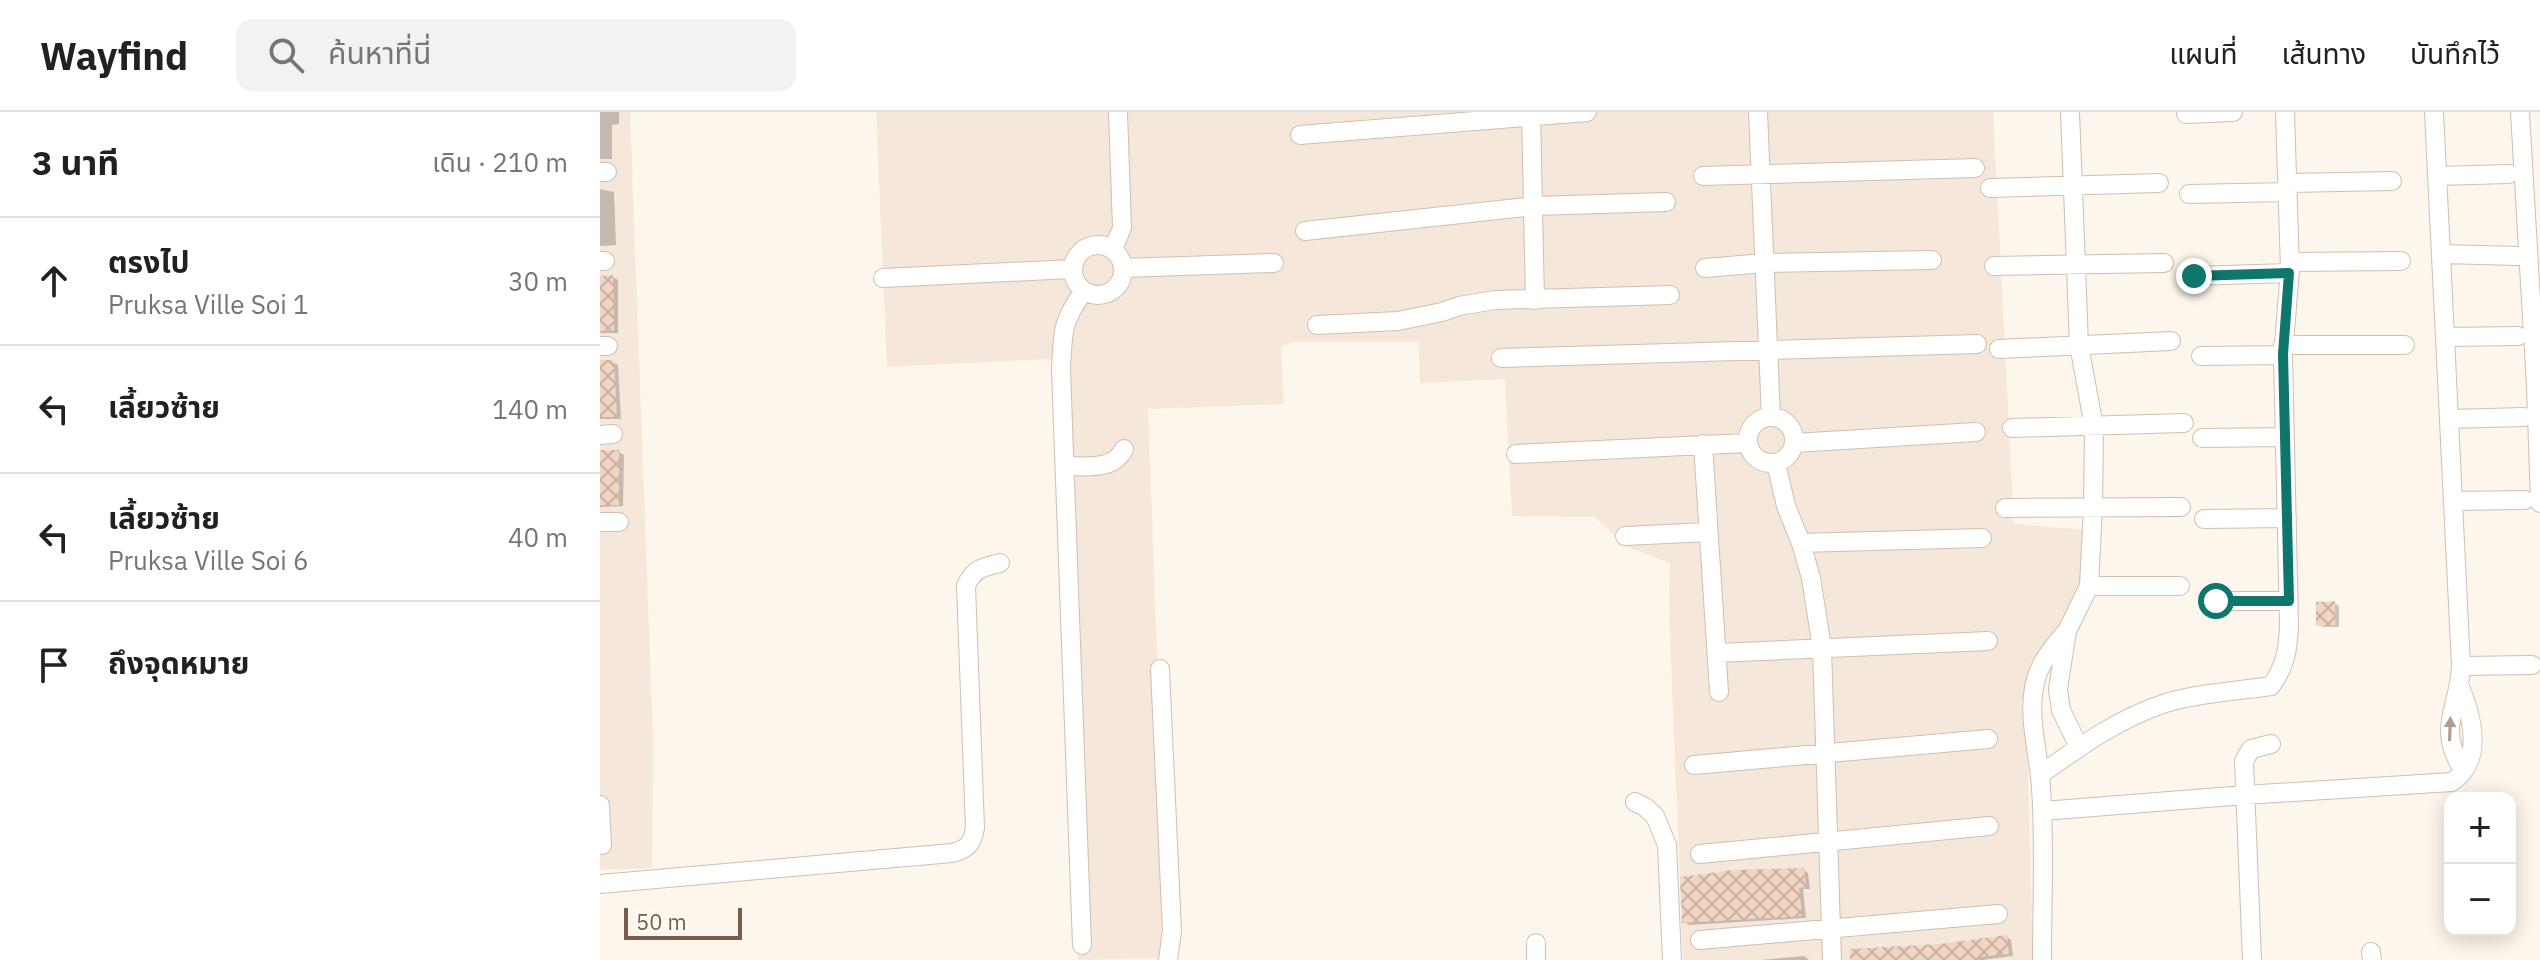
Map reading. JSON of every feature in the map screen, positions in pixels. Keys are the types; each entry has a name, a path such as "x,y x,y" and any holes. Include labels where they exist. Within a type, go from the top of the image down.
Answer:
{"street":[{"path":"1113,249 1122,228 1118,112"},
{"path":"1300,135 1587,112"},
{"path":"1758,112 1771,417"},
{"path":"2042,960 2043,811 2041,774 2031,715 2036,678 2044,659 2067,631 2089,586 2093,508 2094,427 2079,345 2070,112"},
{"path":"2186,114 2233,112"},
{"path":"2041,774 2079,747 2147,710 2169,702 2271,686 2281,672 2288,653 2289,601 2283,350 2290,268 2285,112"},
{"path":"2043,811 2452,782 2463,770 2474,733 2471,712 2460,687 2434,112"},
{"path":"2453,501 2532,501 2536,386 2520,112"},
{"path":"1532,114 1535,300"},
{"path":"1703,176 1975,168"},
{"path":"2437,176 2509,174"},
{"path":"2189,194 2392,181"},
{"path":"1990,188 2159,183"},
{"path":"1305,231 1535,206 1666,202"},
{"path":"1100,245 1113,249 1123,268 1122,280 1106,295 1094,296 1083,292 1074,282 1072,269 1076,256 1086,247 1100,245"},
{"path":"2441,254 2518,256"},
{"path":"1705,268 1764,263 1932,260"},
{"path":"2194,276 2401,261"},
{"path":"1123,268 1274,263"},
{"path":"1994,266 2164,263"},
{"path":"883,278 1072,269"},
{"path":"1082,945 1061,370 1063,327 1067,315 1083,292"},
{"path":"1317,325 1398,321 1476,302 1670,295"},
{"path":"2445,337 2518,336"},
{"path":"1999,349 2171,341"},
{"path":"1501,358 1977,344"},
{"path":"2201,356 2405,345"},
{"path":"2449,419 2524,417"},
{"path":"1761,419 1780,419 1793,433 1794,443 1788,456 1776,463 1757,459 1747,443 1748,433 1761,419"},
{"path":"2012,428 2184,423"},
{"path":"1794,443 1976,432"},
{"path":"2202,438 2285,437"},
{"path":"1516,454 1747,443"},
{"path":"1703,444 1719,692"},
{"path":"1065,466 1103,466 1115,461 1124,449"},
{"path":"1776,463 1786,506 1811,578 1822,648 1832,960"},
{"path":"2005,508 2181,507"},
{"path":"2204,519 2287,518"},
{"path":"1625,536 1708,532"},
{"path":"1801,543 1982,538"},
{"path":"600,884 965,850 972,842 975,828 966,586 970,575 978,569 1000,563"},
{"path":"2089,586 2180,586"},
{"path":"2216,601 2289,601"},
{"path":"2067,631 2058,689 2061,710 2079,747"},
{"path":"1717,653 1988,641"},
{"path":"2461,666 2532,665"},
{"path":"1160,669 1172,931 1168,960"},
{"path":"1694,765 1988,739"},
{"path":"2252,960 2246,754 2251,749 2271,744"},
{"path":"1635,802 1655,816 1667,845 1672,960"},
{"path":"600,805 602,845"},
{"path":"1700,854 1989,826"},
{"path":"1700,940 1998,914"}],"shaded area":[{"path":"600,112 630,112 653,738 652,868 600,870"},
{"path":"876,112 1993,112 2014,524 2086,530 2092,598 2040,663 2027,735 2033,960 1683,960 1669,610 1670,563 1627,547 1595,517 1512,516 1505,379 1420,383 1419,342 1293,342 1281,347 1284,404 1148,409 1168,958 1078,960 1052,359 887,367"}],"building":[{"path":"613,275 614,331 600,331 600,276"},
{"path":"600,360 614,360 617,417 600,417"},
{"path":"600,450 619,450 619,505 600,505"},
{"path":"2335,601 2335,625 2316,626 2316,602"},
{"path":"1804,868 1806,887 1799,888 1802,916 1682,923 1680,877 1733,870"},
{"path":"2007,935 2009,954 1978,957 1978,960 1850,960 1849,949 1940,944"}],"route":[{"path":"2194,276 2289,273 2283,354 2289,601 2216,601"}]}
